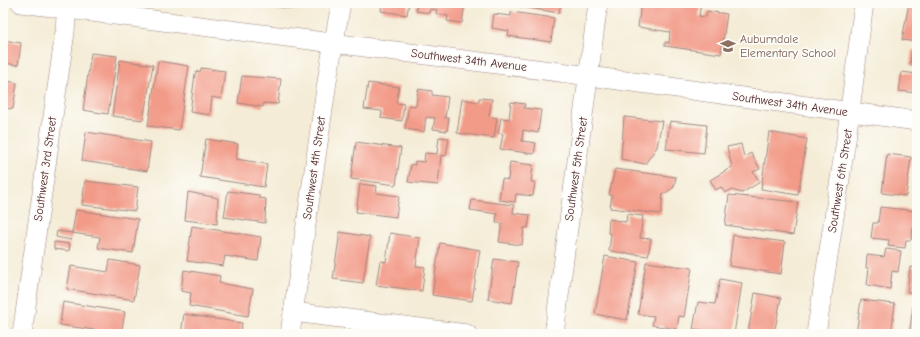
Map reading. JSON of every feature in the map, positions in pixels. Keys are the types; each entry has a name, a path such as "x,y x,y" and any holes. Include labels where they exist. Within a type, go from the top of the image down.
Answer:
{"street":[{"name":"Southwest 34th Avenue","path":"20,3 67,6 917,121"},
{"name":"Southwest 4th Street","path":"290,334 341,3"},
{"name":"Southwest 5th Street","path":"554,334 598,3"},
{"name":"Southwest 6th Street","path":"816,334 850,112 864,3"},
{"name":"Southwest 3rd Street","path":"22,334 65,32 67,6"},
{"path":"293,312 467,334"}],"building":[{"path":"271,3 295,3 294,9 271,6"},
{"path":"382,3 409,3 407,15 381,11"},
{"path":"417,3 465,3 462,23 447,21 448,16 436,14 437,10 430,9 429,13 416,11"},
{"path":"498,3 561,3 559,13"},
{"path":"641,3 701,3 699,16 706,17 707,11 727,14 721,54 665,46 665,42 669,43 670,32 638,27"},
{"path":"909,3 917,3 917,42 902,40"},
{"path":"511,12 554,18 551,42 508,36 509,31 492,28 494,14 511,16"},
{"path":"3,40 21,43 18,65 3,63"},
{"path":"912,50 917,51 917,66 910,65"},
{"path":"91,53 117,56 108,114 83,110"},
{"path":"120,60 153,65 143,120 112,116"},
{"path":"158,61 189,66 179,130 148,126"},
{"path":"201,68 225,71 221,99 212,97 210,115 190,112 195,74 197,71 200,72"},
{"path":"902,72 917,74 917,93 899,91"},
{"path":"242,76 281,79 278,104 263,103 263,107 238,103"},
{"path":"3,80 17,83 13,109 3,108"},
{"path":"368,83 399,87 396,103 404,104 402,121 381,118 382,111 364,109"},
{"path":"418,89 432,91 432,95 448,97 445,118 449,118 447,131 433,129 435,118 426,117 424,132 405,129 409,105 416,106"},
{"path":"479,98 492,99 489,116 497,118 494,138 457,133 462,99 479,102"},
{"path":"511,102 525,104 524,108 541,110 538,133 523,130 522,141 536,143 534,154 500,149 503,134 498,133 501,118 509,119"},
{"path":"624,117 662,121 657,147 645,164 621,159"},
{"path":"670,121 707,125 704,153 666,149"},
{"path":"3,128 7,128 4,146 3,145"},
{"path":"86,132 151,142 147,171 82,161"},
{"path":"769,132 807,139 798,195 761,189"},
{"path":"439,137 449,138 446,156 441,155 438,185 408,182 411,164 415,165 415,161 424,162 425,153 437,154"},
{"path":"206,139 238,144 236,159 267,164 264,187 200,177"},
{"path":"356,142 401,148 396,185 351,179"},
{"path":"741,144 744,157 751,153 760,169 753,172 760,182 742,193 731,190 725,193 721,187 716,190 710,180 732,167 727,147"},
{"path":"887,154 911,157 906,196 882,193"},
{"path":"510,162 533,165 531,182 535,182 533,196 516,194 515,202 499,200 502,179 508,180"},
{"path":"615,169 676,177 674,187 666,193 663,193 661,214 610,208 612,195 609,195"},
{"path":"85,181 138,187 135,211 82,205"},
{"path":"360,184 377,186 376,193 399,196 396,217 356,212"},
{"path":"228,191 259,195 259,198 266,199 265,223 224,217"},
{"path":"188,192 218,198 217,224 185,220"},
{"path":"729,195 798,202 793,235 725,225"},
{"path":"472,200 514,205 513,213 530,215 528,228 524,228 522,245 499,242 502,223 496,223 497,214 470,210"},
{"path":"880,207 917,211 917,228 913,228 911,240 906,240 905,248 888,246 889,240 871,238 873,223 878,223"},
{"path":"76,210 138,219 133,253 98,248 100,237 72,233"},
{"path":"627,214 643,216 640,238 651,239 648,256 609,251 611,234 608,233 609,219 626,222"},
{"path":"192,226 261,237 258,261 225,256 223,266 187,261"},
{"path":"57,231 72,233 71,240 56,237"},
{"path":"340,232 370,237 363,283 333,279"},
{"path":"390,233 420,238 416,266 425,267 422,291 376,285 380,261 386,262"},
{"path":"733,235 785,242 781,274 729,266"},
{"path":"54,242 70,244 69,251 54,249"},
{"path":"440,243 480,250 472,301 432,295"},
{"path":"886,249 901,251 898,272 892,271 890,289 867,285 869,268 866,268 867,255 884,257"},
{"path":"605,256 638,262 627,320 595,314"},
{"path":"494,259 518,262 512,303 488,299"},
{"path":"110,260 140,265 134,300 67,289 71,266 108,272"},
{"path":"646,262 692,268 684,317 679,316 677,329 652,325 654,316 638,314"},
{"path":"910,267 917,268 917,293 907,292"},
{"path":"184,270 220,276 219,283 253,289 248,316 189,306 191,293 181,291"},
{"path":"720,279 742,283 734,334 693,329 698,302 715,304"},
{"path":"755,293 781,298 774,334 748,333"},
{"path":"861,300 895,304 891,334 856,334"},
{"path":"63,302 125,312 121,334 60,325"},
{"path":"913,307 917,308 917,334 909,334"},
{"path":"184,314 242,323 241,334 181,334"}],"place":[{"name":"Auburndale Elementary School","path":"728,46"}]}
